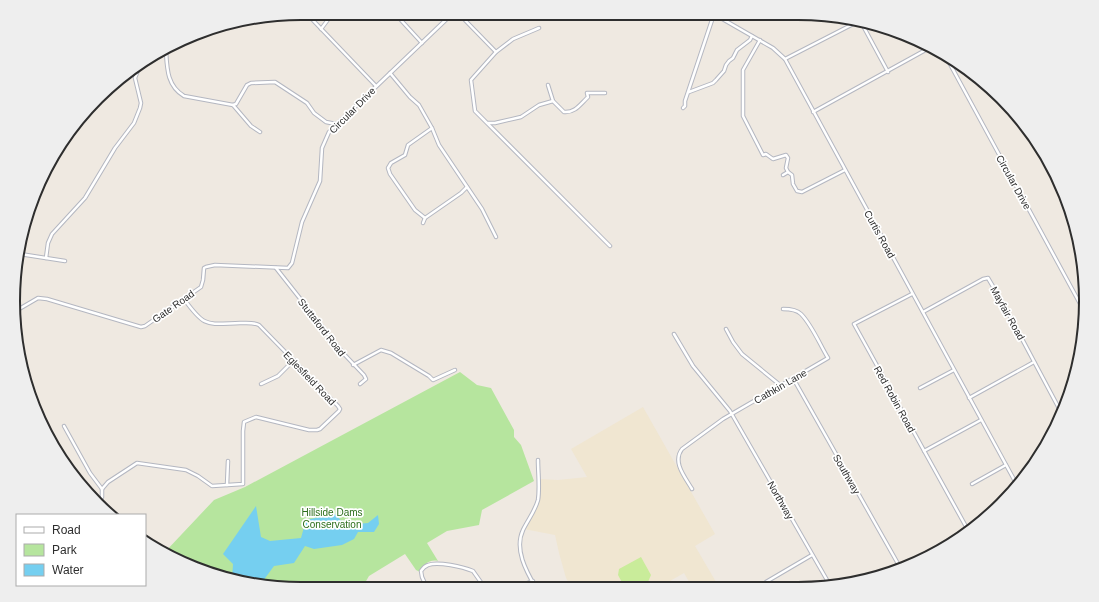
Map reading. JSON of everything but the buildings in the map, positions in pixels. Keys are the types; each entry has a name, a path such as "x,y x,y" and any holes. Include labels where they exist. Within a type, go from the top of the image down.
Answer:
{"street":[{"path":"313,20 376,86"},
{"path":"321,29 328,20"},
{"path":"402,20 422,43"},
{"name":"Circular Drive","path":"276,268 288,268 292,263 302,222 320,181 322,148 329,132 446,20"},
{"path":"465,20 496,52"},
{"path":"682,108 685,106 711,20"},
{"name":"Curtis Road","path":"724,20 773,48 785,59 1014,480"},
{"path":"785,59 852,25"},
{"path":"539,28 513,39 496,52 471,80 475,110 610,246"},
{"path":"864,28 888,72"},
{"path":"688,92 713,83 724,71 726,65 733,58 737,50 750,40 752,36"},
{"path":"760,40 743,70 743,116 763,155 766,154 773,159 786,155 788,158 786,168 792,175 793,184 797,192 800,193 845,170"},
{"path":"813,112 925,51"},
{"path":"166,55 168,76 179,92 184,96 233,105 251,126 260,132"},
{"name":"Circular Drive","path":"950,65 1079,302"},
{"path":"46,258 48,243 52,234 84,198 115,148 134,123 141,103 136,78 138,72"},
{"path":"390,73 410,97 419,105 432,128 439,145 482,209 496,237"},
{"path":"233,105 236,104 247,85 251,82 276,82 307,103 314,113 326,122 336,124"},
{"path":"548,85 553,101 564,112 575,110 588,97 587,93 605,93"},
{"path":"487,123 495,123 521,117 539,105 553,101"},
{"path":"425,218 415,210 390,174 388,168 391,163 405,155 408,145 432,128"},
{"path":"783,175 788,172"},
{"path":"422,222 425,218 461,194 467,187"},
{"path":"24,255 65,261"},
{"name":"Gate Road","path":"20,308 38,298 47,299 141,327 145,326 201,287 204,268 206,266 222,265 276,268"},
{"name":"Stuttaford Road","path":"276,268 353,365 364,375 366,378 360,384"},
{"name":"Mayfair Road","path":"923,312 983,279 988,278 1058,408"},
{"name":"Red Robin Road","path":"912,294 854,324 966,526"},
{"name":"Eglesfield Road","path":"184,299 198,318 206,323 257,324 339,407 339,412 317,430 309,430 256,417 244,422 243,484 227,485"},
{"name":"Cathkin Lane","path":"692,489 679,465 678,459 680,452 707,430 732,414 828,358 814,332 801,313 783,309"},
{"path":"726,329 742,354 780,385"},
{"name":"Northway","path":"674,334 693,366 732,414 827,580"},
{"path":"353,365 381,350 391,353 429,376 433,380 455,370"},
{"path":"262,384 278,376 294,360"},
{"path":"969,398 1034,362"},
{"path":"920,388 954,370"},
{"name":"Southway","path":"793,378 898,564"},
{"path":"924,452 981,420"},
{"path":"64,426 90,473 102,488 101,499"},
{"path":"102,488 108,482 137,463 186,470 212,486 227,485 228,460"},
{"path":"533,582 522,559 519,542 522,532 534,511 538,500 538,460"},
{"path":"972,484 1006,466"},
{"path":"766,582 812,555"},
{"path":"424,582 421,574 424,567 430,564 473,570 481,582"}],"shaded area":[{"path":"643,407 715,534 695,546 716,582 689,582 684,573 668,582 568,582 555,535 524,529 538,500 539,479 558,480 587,477 571,449"}],"green space":[{"name":"Hillside Dams Conservation","path":"460,372 477,385 491,388 514,430 514,437 521,445 534,481 482,510 479,525 447,531 427,543 438,561 427,563 420,572 416,570 405,554 369,576 366,582 301,582 264,580 246,577 211,567 193,561 168,548 214,500 245,487"},
{"path":"641,557 651,575 648,582 622,582 618,575 619,569"}],"water":[{"path":"256,506 261,537 270,541 301,538 306,520 335,514 345,525 368,523 378,515 379,524 374,532 358,532 354,539 342,545 314,549 305,546 294,563 274,566 264,580 232,573 233,564 223,554"}]}
